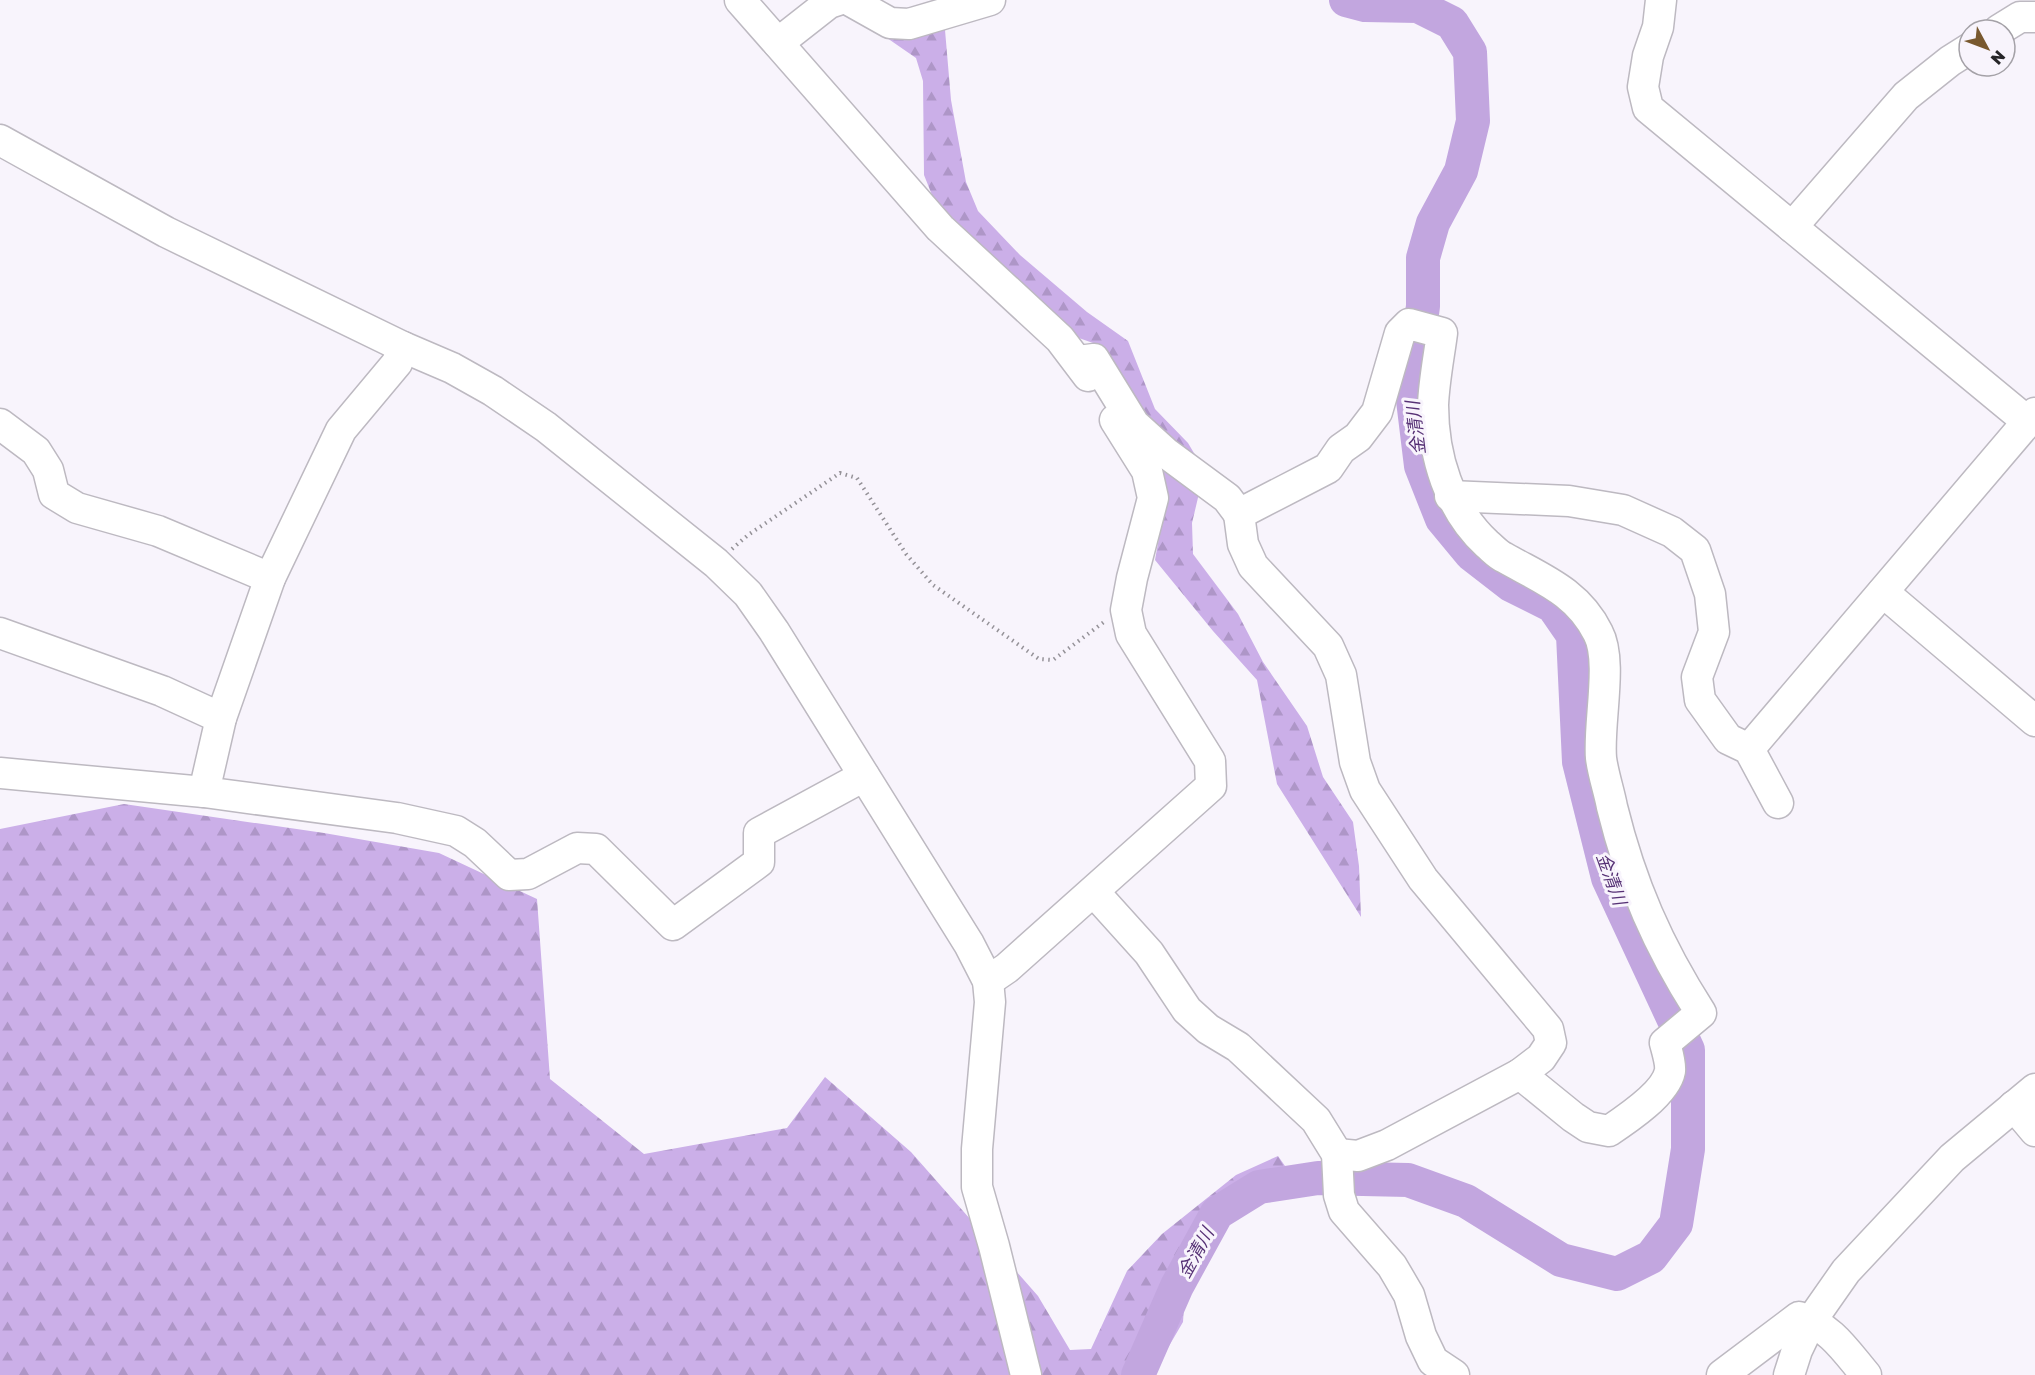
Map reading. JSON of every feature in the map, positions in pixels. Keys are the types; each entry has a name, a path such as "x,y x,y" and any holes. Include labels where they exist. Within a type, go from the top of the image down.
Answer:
{"street":[{"path":"740,0 940,228 1060,339 1078,361 1147,471 1153,498 1126,610 1131,634 1210,761 1211,786 1094,892 1007,968 988,981"},
{"path":"778,43 829,3 838,0"},
{"path":"849,0 890,23 909,24 990,0"},
{"path":"1661,0 1658,27 1648,56 1643,87 1648,108 1792,227 2031,417 1749,749"},
{"path":"2017,19 2035,17"},
{"path":"1792,227 1906,96 1957,57"},
{"path":"0,140 166,232 403,347 452,368 483,385 546,427 716,563 748,594 768,621 969,944 988,981 990,1002 977,1149 977,1187 1026,1375"},
{"path":"1239,514 1328,468 1341,449 1358,437 1377,412 1400,333 1422,327 1442,333 1433,405 1438,455 1450,496 1473,531 1501,556 1563,590 1586,613 1599,634 1606,661 1600,726 1601,760 1620,841 1645,912 1677,975 1701,1013 1665,1043 1670,1070 1664,1085 1631,1116 1609,1131 1588,1127 1520,1074"},
{"path":"204,792 221,718 270,578 341,430 397,363 403,347"},
{"path":"1078,361 1094,359 1134,424 1166,453 1227,498 1239,514 1242,544 1253,566 1328,646 1341,675 1355,762 1365,790 1423,879 1548,1029 1551,1043 1541,1058 1520,1074 1387,1145 1358,1156 1337,1160"},
{"path":"0,424 36,451 48,470 54,494 77,508 158,531 270,578"},
{"path":"1450,496 1569,501 1623,510 1672,532 1695,550 1710,594 1714,632 1697,677 1700,700 1728,739 1749,749 1778,803"},
{"path":"1883,592 2035,721"},
{"path":"0,633 162,691 221,718"},
{"path":"0,773 204,792 397,818 456,831 475,843 509,875 528,874 577,848 596,849 673,925 759,862 759,832 864,776"},
{"path":"1094,892 1149,953 1187,1010 1208,1029 1238,1047 1316,1120 1337,1160 1339,1195 1344,1211 1392,1266 1409,1295 1420,1336 1433,1360 1454,1375"},
{"path":"1789,1375 1797,1350 1811,1321 1846,1271 1952,1158 2024,1098 2035,1131"},
{"path":"1722,1375 1799,1317 1828,1331 1866,1375"}],"path":[{"path":"716,563 748,535 840,474 857,478 906,554 933,585 1039,658 1053,660 1114,614 1126,610"}],"green space":[{"path":"874,29 945,30 951,100 966,182 978,211 1020,255 1087,312 1128,341 1155,409 1188,443 1207,475 1151,430 1093,343 1076,337 938,210 924,175 923,81 916,58"},
{"path":"1159,459 1201,485 1192,523 1193,554 1238,614 1263,662 1307,726 1323,777 1353,822 1359,866 1361,917 1277,784 1257,680 1155,560 1167,493"},
{"path":"124,804 324,833 439,853 537,899 550,1079 644,1154 787,1128 825,1077 911,1152 1038,1296 1070,1350 1091,1349 1127,1271 1162,1234 1236,1175 1278,1156 1285,1166 1213,1206 1188,1245 1183,1322 1152,1375 0,1375 0,829"}],"waterway":[{"name":"金清川","path":"1138,1375 1177,1286 1217,1213 1259,1187 1318,1178 1408,1180 1466,1201 1561,1260 1617,1274 1651,1257 1676,1224 1688,1149 1688,1050 1608,878 1579,762 1573,635 1553,606 1511,585 1471,554 1442,519 1421,466 1412,392 1423,306 1423,258 1433,223 1461,171 1473,121 1470,52 1452,23 1418,6 1365,5 1346,0"}]}
